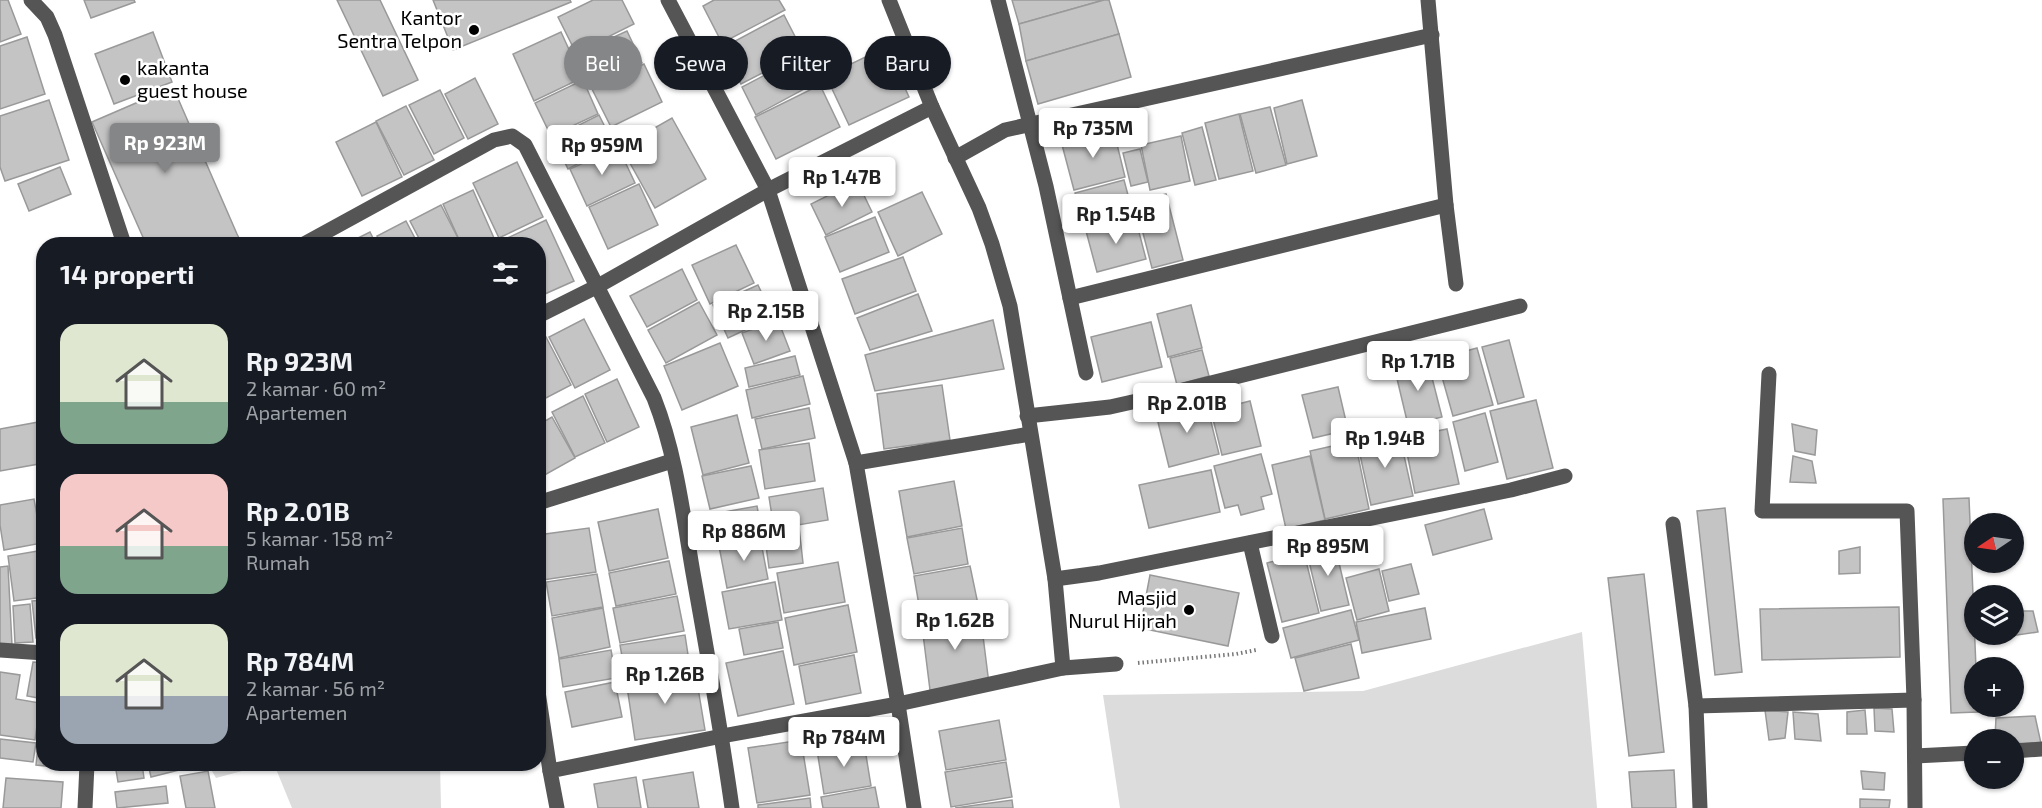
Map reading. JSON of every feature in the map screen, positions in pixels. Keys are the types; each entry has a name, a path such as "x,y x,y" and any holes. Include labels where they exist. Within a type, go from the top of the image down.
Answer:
{"street":[{"path":"31,0 47,17 55,35 122,237"},
{"path":"668,0 768,190 856,463 914,808"},
{"path":"889,0 932,107 979,208 1010,306 1033,416 1030,434 1055,579 1063,668"},
{"path":"998,0 1046,186 1086,373"},
{"path":"1428,0 1446,205 1456,284"},
{"path":"955,159 1005,130 1432,35"},
{"path":"546,312 598,286 768,190 932,107"},
{"path":"317,237 494,140 512,136 525,145 654,398 666,431 722,736 732,808"},
{"path":"1070,298 1446,205"},
{"path":"1033,416 1110,407 1159,396 1520,306"},
{"path":"1769,374 1762,511 1907,511 1914,700 1915,808"},
{"path":"856,463 1030,434"},
{"path":"546,500 672,461"},
{"path":"1055,579 1072,578 1250,543 1511,490 1565,476"},
{"path":"1673,524 1696,706 1700,808"},
{"path":"1250,543 1272,636"},
{"path":"0,650 36,652"},
{"path":"550,771 722,736 898,704 1063,668 1116,664"},
{"path":"1696,706 1914,700"},
{"path":"546,745 557,808"},
{"path":"2024,750 2042,749"},
{"path":"1915,756 1964,754"},
{"path":"85,808 87,771"}],"path":[{"path":"1116,664 1236,654 1270,646 1272,636"}],"shaded area":[{"path":"1582,632 1597,808 1120,808 1103,695 1363,691"},
{"path":"212,771 242,771 216,778"},
{"path":"277,771 440,771 441,808 292,808"}],"building":[{"path":"0,0 8,0 21,34 0,42"},
{"path":"84,0 134,0 135,2 91,18"},
{"path":"337,0 380,0 418,80 383,96"},
{"name":"Kantor Sentra Telpon","path":"433,0 570,0 571,2 453,50"},
{"path":"593,0 622,0 634,24 610,36 568,36 558,17"},
{"path":"714,0 779,0 785,10 735,36 718,36 703,6"},
{"path":"1012,0 1104,0 1019,24"},
{"path":"1109,0 1119,34 1026,61 1019,24"},
{"path":"784,15 795,36 760,36 760,74 748,80 748,36 745,36"},
{"path":"627,31 629,36 616,36"},
{"path":"153,32 172,82 114,104 95,54"},
{"path":"561,32 564,39 564,87 534,101 513,54"},
{"path":"1119,34 1131,77 1038,104 1026,61"},
{"path":"27,37 45,94 0,109 0,46"},
{"path":"864,58 864,90 906,90 909,97 849,125 833,90 852,90 852,63"},
{"path":"644,64 654,90 656,90 662,102 611,127 592,90 642,90 642,65"},
{"path":"475,78 498,124 468,139 445,94"},
{"path":"760,78 760,90 802,90 756,115 744,90 748,90 748,84"},
{"path":"173,87 238,237 143,237 92,122"},
{"path":"564,89 587,90 598,114 551,136 535,103"},
{"path":"440,90 464,138 434,154 409,105"},
{"path":"810,90 822,90 840,127 776,159 755,117"},
{"path":"49,100 69,160 5,181 0,167 0,116"},
{"path":"1302,100 1317,156 1287,164 1274,108"},
{"path":"406,106 434,160 404,175 376,121"},
{"path":"1270,107 1286,165 1256,173 1240,114"},
{"path":"1239,114 1253,171 1219,179 1205,123"},
{"path":"599,115 614,145 568,169 553,138"},
{"path":"672,118 706,179 655,208 621,147"},
{"path":"376,122 402,177 362,196 336,142"},
{"path":"1202,127 1216,180 1195,185 1182,133"},
{"path":"1113,128 1125,177 1074,190 1061,141"},
{"path":"1181,136 1190,181 1150,190 1141,145"},
{"path":"618,147 635,183 587,206 570,169"},
{"path":"1140,149 1148,182 1131,186 1123,153"},
{"path":"517,162 543,217 499,237 473,183"},
{"path":"60,167 71,194 29,211 18,184"},
{"path":"1124,180 1133,214 1084,227 1075,193"},
{"path":"857,181 872,212 826,235 811,204"},
{"path":"639,184 658,225 608,249 589,207"},
{"path":"473,190 494,237 458,237 443,204"},
{"path":"922,192 942,234 898,256 878,212"},
{"path":"1166,194 1183,260 1152,268 1135,202"},
{"path":"441,205 457,237 418,237 410,221"},
{"path":"875,217 889,252 840,272 825,237"},
{"path":"1135,217 1146,259 1097,272 1086,231"},
{"path":"546,220 574,281 546,293 546,237 510,237"},
{"path":"406,221 414,237 378,237"},
{"path":"370,232 372,237 360,237"},
{"path":"736,245 754,283 710,304 692,265"},
{"path":"903,257 916,291 855,314 842,279"},
{"path":"682,269 697,300 647,327 630,296"},
{"path":"758,285 773,317 728,338 713,305"},
{"path":"918,294 932,331 870,350 857,318"},
{"path":"699,302 717,335 666,363 648,330"},
{"path":"1191,305 1202,348 1168,357 1157,314"},
{"path":"584,319 610,370 575,388 549,337"},
{"path":"778,320 790,351 754,364 742,333"},
{"path":"993,320 1004,369 875,391 865,355"},
{"path":"1151,322 1162,367 1102,382 1091,337"},
{"path":"546,337 571,385 546,398"},
{"path":"1509,340 1524,397 1498,404 1482,347"},
{"path":"720,343 738,386 682,410 664,366"},
{"path":"1477,348 1493,405 1453,416 1437,359"},
{"path":"1202,350 1209,376 1177,385 1170,358"},
{"path":"795,356 800,375 749,387 745,368"},
{"path":"1427,358 1442,417 1408,425 1394,366"},
{"path":"803,376 810,404 752,418 746,390"},
{"path":"617,379 639,427 607,442 585,394"},
{"path":"942,385 950,440 884,449 877,394"},
{"path":"1338,387 1348,430 1313,438 1302,395"},
{"path":"583,396 605,443 575,457 552,412"},
{"path":"1536,400 1553,468 1507,479 1490,411"},
{"path":"1250,401 1261,446 1222,455 1211,411"},
{"path":"1206,402 1219,454 1169,467 1156,414"},
{"path":"809,408 815,438 762,449 755,419"},
{"path":"1485,413 1498,462 1465,471 1453,422"},
{"path":"737,415 749,463 703,475 691,427"},
{"path":"552,417 575,458 546,474 546,420"},
{"path":"36,422 36,464 0,471 0,429"},
{"path":"1792,424 1817,430 1815,455 1795,451"},
{"path":"1447,429 1459,484 1415,493 1404,438"},
{"path":"1399,433 1413,496 1371,505 1357,441"},
{"path":"1355,441 1369,509 1325,519 1310,451"},
{"path":"809,443 815,481 765,489 759,450"},
{"path":"1261,454 1272,494 1261,497 1264,509 1241,515 1238,505 1225,508 1214,466"},
{"path":"1310,456 1325,520 1286,529 1272,465"},
{"path":"1793,456 1812,461 1816,483 1790,482"},
{"path":"751,466 759,498 710,509 702,476"},
{"path":"1211,470 1220,512 1149,528 1139,485"},
{"path":"954,481 962,526 907,537 899,491"},
{"path":"823,488 828,520 774,529 769,497"},
{"path":"1969,498 1970,513 1964,513 1964,573 1972,573 1973,585 1964,585 1964,645 1975,645 1976,657 1964,657 1964,713 1951,713 1943,499"},
{"path":"34,499 36,544 4,550 0,505"},
{"path":"757,506 762,534 718,543 713,514"},
{"path":"1725,508 1742,672 1715,675 1697,511"},
{"path":"658,509 668,558 609,571 598,522"},
{"path":"1484,509 1492,539 1433,555 1425,525"},
{"path":"799,527 803,563 769,568 764,531"},
{"path":"589,528 596,572 546,580 546,534"},
{"path":"962,528 968,564 914,574 907,538"},
{"path":"760,537 768,579 727,588 719,546"},
{"path":"1334,542 1349,605 1321,611 1306,549"},
{"path":"1860,547 1860,573 1839,574 1839,551"},
{"path":"36,551 36,598 14,601 8,556"},
{"path":"1304,553 1319,613 1282,622 1267,563"},
{"path":"669,561 676,594 616,606 609,573"},
{"path":"838,562 845,602 784,613 777,573"},
{"path":"1411,564 1419,594 1389,601 1382,571"},
{"path":"8,566 12,645 0,645 0,567"},
{"path":"970,566 979,609 921,617 914,576"},
{"path":"1379,569 1389,611 1357,620 1346,578"},
{"path":"597,574 603,607 552,616 546,582"},
{"path":"1644,574 1664,752 1629,756 1608,578"},
{"name":"Masjid Nurul Hijrah","path":"1150,575 1239,593 1228,646 1140,628"},
{"path":"775,582 782,620 729,629 722,592"},
{"path":"677,596 684,631 620,643 613,608"},
{"path":"32,601 36,601 36,638"},
{"path":"30,604 33,642 15,643 13,606"},
{"path":"848,605 857,652 794,665 785,618"},
{"path":"1899,607 1900,657 1762,660 1760,609"},
{"path":"603,608 610,647 559,658 552,618"},
{"path":"1425,608 1431,639 1362,653 1356,622"},
{"path":"1351,610 1359,640 1291,658 1283,628"},
{"path":"2024,611 2033,611 2038,632 2024,634"},
{"path":"980,612 989,684 930,690 921,618"},
{"path":"778,622 783,648 744,655 739,629"},
{"path":"685,635 690,668 626,679 620,645"},
{"path":"1351,644 1359,678 1304,691 1295,658"},
{"path":"611,650 616,678 563,687 559,659"},
{"path":"783,651 794,704 738,716 726,663"},
{"path":"854,655 861,693 806,704 799,666"},
{"path":"33,662 36,662 36,698 27,696"},
{"path":"695,670 705,730 635,740 626,680"},
{"path":"0,672 20,675 16,699 36,702 35,740 0,735"},
{"path":"615,682 622,717 572,727 565,692"},
{"path":"1874,708 1892,709 1894,732 1875,731"},
{"path":"1765,710 1788,712 1785,738 1769,740"},
{"path":"1865,710 1867,734 1847,734 1847,712"},
{"path":"1793,712 1818,714 1821,741 1795,739"},
{"path":"2035,716 2042,748 2024,744 2024,729 1995,729 1996,718"},
{"path":"999,720 1006,760 946,770 939,731"},
{"path":"0,739 36,743 33,762 0,758"},
{"path":"801,740 810,795 757,803 748,748"},
{"path":"864,743 871,786 824,794 817,750"},
{"path":"1006,762 1012,797 951,807 945,772"},
{"path":"1674,770 1676,808 1632,808 1629,772"},
{"path":"116,771 143,771 144,778 118,782"},
{"path":"150,771 175,771 151,777"},
{"path":"208,771 215,808 186,808 180,776"},
{"path":"1861,771 1885,773 1884,790 1863,789"},
{"path":"693,772 699,808 648,808 643,780"},
{"path":"636,777 641,808 598,808 594,784"},
{"path":"6,778 63,782 61,808 3,808"},
{"path":"166,786 168,803 117,808 115,792"},
{"path":"875,787 879,808 823,808 821,797"},
{"path":"810,798 811,808 758,808 758,805"},
{"path":"1860,799 1890,800 1889,808 1860,808"},
{"path":"1012,800 1013,808 955,808"}],"place":[{"name":"Kantor Sentra Telpon","path":"474,30"},
{"name":"kakanta guest house","path":"125,80"},
{"name":"Masjid Nurul Hijrah","path":"1189,610"}]}
